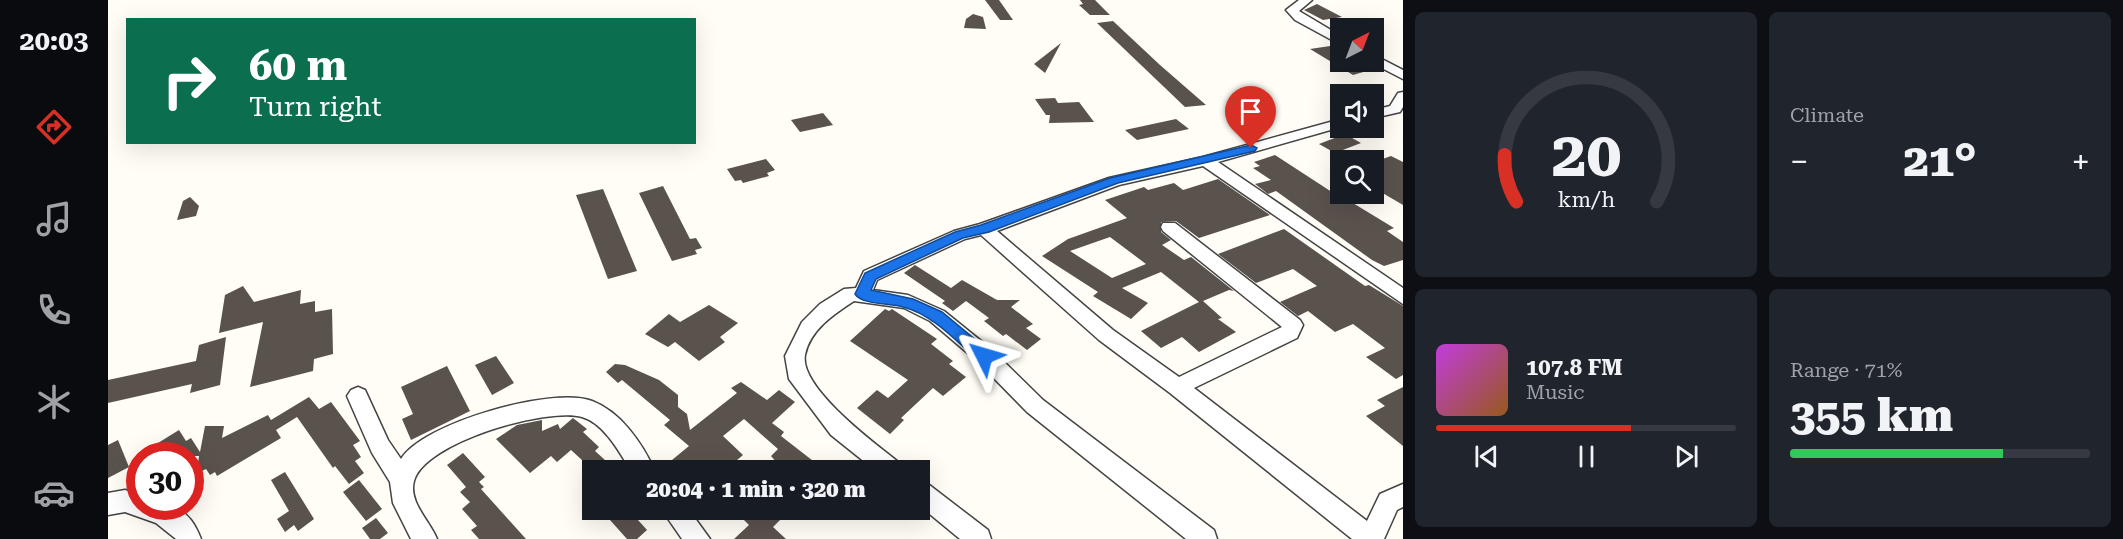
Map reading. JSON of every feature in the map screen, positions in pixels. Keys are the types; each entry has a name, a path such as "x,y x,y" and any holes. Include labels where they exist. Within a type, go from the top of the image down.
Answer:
{"street":[{"path":"1306,0 1292,10 1299,18 1330,35"},
{"path":"1384,65 1403,75"},
{"path":"1384,111 1395,108 1403,96"},
{"path":"862,294 870,276 960,235 984,229 1115,181 1206,161 1330,126"},
{"path":"1206,161 1403,297"},
{"path":"1169,226 1293,325 1290,333 1177,387"},
{"path":"984,229 1106,335 1177,387 1371,539 1388,502 1403,495"},
{"path":"879,460 839,428 799,380 795,356 810,327 844,297 862,294 908,302 937,316 984,356 1035,406 1205,539"},
{"path":"358,396 380,446 402,481 404,505 425,539"},
{"path":"402,481 414,459 445,437 486,421 543,409 584,407 606,421 636,460"},
{"path":"930,500 979,539"},
{"path":"108,504 126,501"},
{"path":"175,520 186,532 189,539"},
{"path":"682,520 698,539"}],"building":[{"path":"985,0 999,0 1013,20 1000,20"},
{"path":"1080,0 1095,0 1110,15 1090,15 1079,5 1083,4"},
{"path":"1317,4 1342,17 1323,20 1304,10"},
{"path":"973,14 983,17 986,29 964,28 966,19"},
{"path":"1113,21 1206,105 1185,107 1097,23"},
{"path":"1061,43 1045,73 1034,64"},
{"path":"1330,46 1330,61 1310,49"},
{"path":"1348,72 1363,72 1353,75"},
{"path":"1055,98 1058,103 1079,102 1094,122 1049,123 1050,115 1046,115 1035,99"},
{"path":"823,113 833,125 800,132 791,120"},
{"path":"1176,119 1189,129 1137,140 1125,130"},
{"path":"1335,138 1352,138 1361,143 1343,150 1330,150 1319,144"},
{"path":"1275,155 1330,191 1330,204 1355,204 1394,228 1387,231 1403,242 1403,260 1384,266 1372,260 1276,191 1268,194 1255,184 1271,180 1253,168 1260,166 1254,162"},
{"path":"1391,156 1403,162 1403,205 1384,194 1384,158"},
{"path":"766,159 775,170 767,173 769,176 743,183 741,180 735,181 727,169"},
{"path":"1218,179 1270,215 1199,238 1176,221 1161,222 1161,232 1171,240 1162,245 1184,260 1191,257 1234,291 1229,290 1203,301 1222,318 1218,319 1236,332 1199,352 1182,337 1161,348 1141,331 1199,302 1161,272 1122,288 1148,303 1131,319 1093,296 1098,292 1042,256 1068,239 1127,218 1105,200 1144,187 1148,190 1174,183 1183,190","holes":["1110,237 1146,264 1112,278 1070,251"]},
{"path":"663,186 690,239 696,238 702,248 695,250 697,254 672,261 639,193"},
{"path":"603,189 637,271 608,279 576,195"},
{"path":"190,197 199,206 196,216 177,220 183,201"},
{"path":"1284,229 1365,286 1369,285 1403,306 1403,375 1396,379 1366,357 1385,348 1353,324 1335,332 1308,311 1298,316 1280,302 1317,286 1293,269 1256,283 1218,254"},
{"path":"915,265 951,288 962,280 997,300 1020,300 1011,307 1033,324 1026,328 1041,339 1027,350 1006,334 1003,336 984,321 989,318 966,301 953,311 942,303 945,301 904,273"},
{"path":"243,286 254,302 301,290 300,304 315,301 315,312 332,309 333,354 314,359 313,371 250,387 263,322 219,333 225,295"},
{"path":"709,305 738,323 720,337 725,342 699,361 675,342 668,347 645,334 669,314 680,322"},
{"path":"885,309 889,311 892,309 937,339 931,344 953,361 949,364 966,377 943,396 933,388 901,418 904,420 890,434 857,408 877,390 888,398 908,380 850,341"},
{"path":"226,337 220,385 190,393 192,384 108,403 108,380 196,361 199,345"},
{"path":"496,356 514,383 492,395 475,365"},
{"path":"615,364 625,365 659,380 678,395 678,407 687,414 690,430 737,393 731,388 741,382 767,400 779,390 795,402 772,423 784,432 781,436 812,460 774,460 771,456 778,449 744,419 723,436 743,455 737,460 672,460 689,446 664,425 670,420 622,380 618,383 606,372"},
{"path":"447,366 470,411 411,440 402,419 413,414 401,387"},
{"path":"1403,387 1403,446 1366,416 1385,406 1377,400"},
{"path":"309,397 319,409 331,402 360,441 353,445 361,457 355,461 364,473 349,484 335,466 333,468 297,417 276,430 281,438 217,476 215,472 210,475 206,469 204,470 204,442 202,442 205,426 224,426 222,438 268,415 271,420"},
{"path":"573,418 587,429 583,432 599,447 595,451 605,460 582,460 571,450 557,462 551,456 530,473 496,439 517,425 542,420 542,431 558,424 560,429"},
{"path":"179,430 186,441 191,438 194,442 160,442"},
{"path":"118,440 126,460 126,469 108,478 108,445"},
{"path":"463,453 485,477 479,482 484,487 481,489 526,539 479,539 471,530 477,526 462,509 470,502 460,492 466,487 447,465"},
{"path":"285,472 314,519 298,531 294,525 285,532 277,519 289,511 271,480"},
{"path":"359,480 382,509 366,521 343,492"},
{"path":"376,518 388,533 380,539 370,539 362,528"},
{"path":"610,520 638,520 647,530 637,539 627,539"},
{"path":"744,520 780,520 773,527 786,539 734,539 749,525"}],"route":[{"path":"984,356 937,316 908,302 862,294 870,276 896,262 960,235 984,229 1115,181 1206,161 1251,148"}]}
